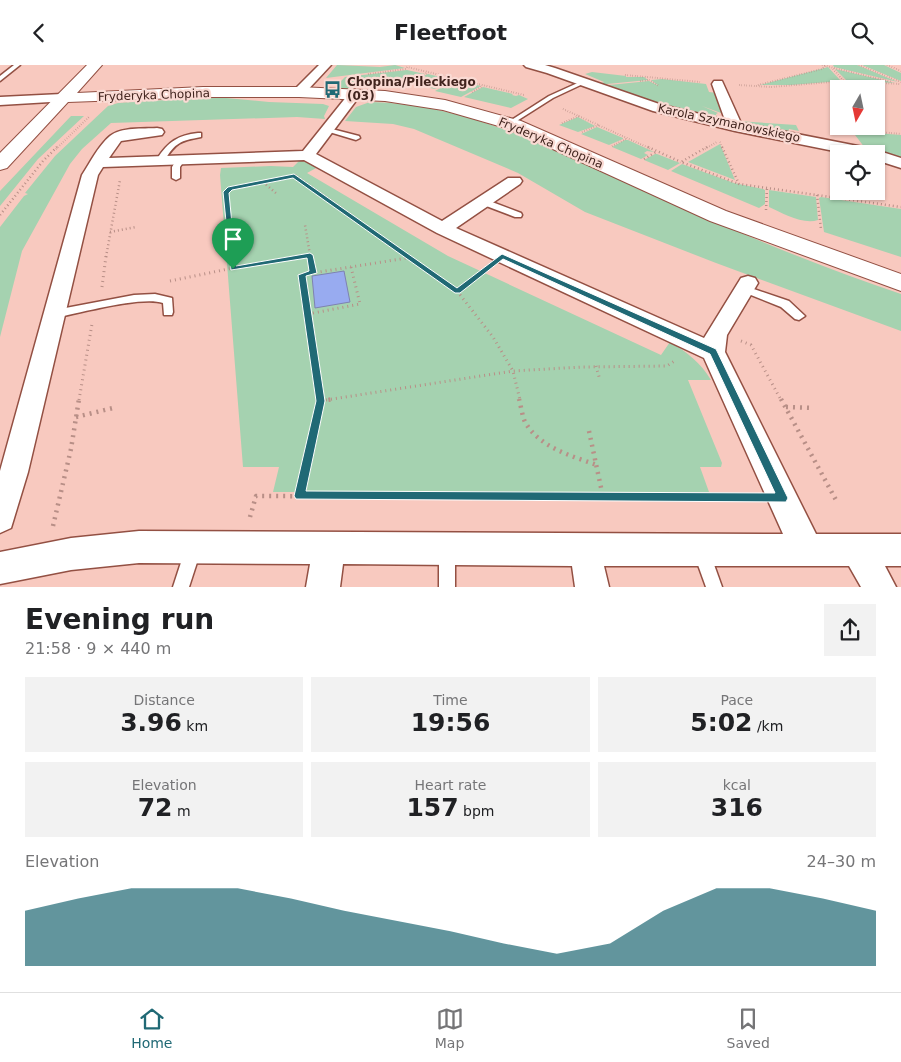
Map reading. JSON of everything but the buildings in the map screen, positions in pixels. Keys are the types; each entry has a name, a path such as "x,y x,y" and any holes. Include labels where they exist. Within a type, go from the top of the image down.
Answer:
{"street":[{"path":"0,164 95,65"},
{"path":"299,92 325,65"},
{"name":"Karola Szymanowskiego","path":"530,65 658,108 736,127 830,145"},
{"path":"718,84 736,127"},
{"name":"Fryderyka Chopina","path":"62,98 203,92 299,92 385,96 466,110 510,123 718,216 901,283"},
{"path":"303,162 355,95"},
{"path":"0,101 62,98"},
{"path":"0,518 14,472 90,175 116,138 130,134 157,132"},
{"name":"Karola Szymanowskiego","path":"885,157 901,163"},
{"path":"97,163 161,159 303,162 443,229 713,352"},
{"path":"443,229 514,181"},
{"path":"746,286 716,335 713,352 807,550"},
{"path":"0,568 71,554 139,547 901,550"},
{"path":"323,587 330,548"},
{"path":"858,549 879,587"},
{"path":"585,550 592,587"}],"lane":[{"path":"0,79 17,65"},
{"path":"510,123 544,101 584,82"},
{"path":"328,129 356,138"},
{"path":"161,159 171,143 184,136 198,135"},
{"path":"176,177 176,167 182,159"},
{"path":"484,202 518,215"},
{"path":"746,286 785,304 799,316"},
{"path":"55,314 155,297 168,301 168,312"},
{"path":"181,587 193,548"},
{"path":"447,549 448,587"},
{"path":"700,550 714,587"}],"path":[{"path":"755,85 822,69 825,65 901,83"},
{"path":"859,65 901,83"},
{"path":"887,65 901,71"},
{"path":"831,66 843,80"},
{"path":"407,67 544,101 656,152 739,184 901,207"},
{"path":"650,77 649,80 659,86"},
{"path":"0,215 43,161 95,112 106,97"},
{"path":"563,128 556,125 579,116"},
{"path":"585,137 577,134 599,125"},
{"path":"617,151 609,147 627,138"},
{"path":"681,162 720,141 739,184"},
{"path":"650,164 641,161 656,152"},
{"path":"233,269 226,192 230,189 294,176 303,162"},
{"path":"294,176 457,291 493,337 513,371 524,420 535,436 565,454 597,465"},
{"path":"44,559 71,449 93,307 101,294 110,232 121,177"},
{"path":"263,182 277,194"},
{"path":"766,213 767,188"},
{"path":"813,229 822,232 817,195"},
{"path":"304,225 313,273"},
{"path":"110,232 136,227"},
{"path":"230,235 248,232"},
{"path":"167,281 310,255"},
{"path":"457,291 502,256"},
{"path":"299,496 321,401 302,275 408,257"},
{"path":"308,314 360,305 351,267"},
{"path":"321,401 513,371 596,366 667,366 678,359"},
{"path":"596,366 600,380"},
{"path":"785,407 812,408"},
{"path":"76,417 113,408"},
{"path":"590,431 603,497"},
{"path":"248,523 256,496 783,498"}],"green space":[{"path":"337,65 380,67 395,65 405,68 326,78"},
{"path":"833,65 857,65 898,82 834,67"},
{"path":"862,65 884,65 901,73 901,81"},
{"path":"828,67 840,80 791,85 760,85"},
{"path":"835,69 882,80 846,80"},
{"path":"407,70 425,74 406,87 356,84 353,89 338,90 338,84 345,77"},
{"path":"592,72 626,77 644,77 648,80 597,85 604,82 585,74"},
{"path":"428,74 453,80 435,89 412,84 421,77 427,77 423,76"},
{"path":"662,79 706,84 709,92 717,93 721,110 725,112 721,113 702,106 718,113 716,114 717,120 675,111 599,86 649,81 659,86 651,80"},
{"path":"455,80 481,86 461,97 435,91"},
{"path":"483,87 516,96 519,95 528,99 511,108 464,97"},
{"path":"215,97 323,104 329,106 324,116 325,119 297,117 111,123 82,149 70,164 22,251 0,337 0,227 24,196 28,194 25,193 55,156 108,106 118,103"},
{"path":"370,102 409,105 448,112 522,136 753,238 841,273 901,294 901,331 716,263 585,212 518,173 414,129 393,124 345,121 356,107"},
{"path":"71,116 84,116 38,159 0,206 0,191"},
{"path":"578,117 595,126 578,132 559,125"},
{"path":"737,121 796,125 799,131 789,129 788,134 738,126"},
{"path":"597,127 623,139 609,145 581,134"},
{"path":"855,135 901,135 901,161 885,155 885,145 863,145"},
{"path":"625,140 654,152 647,151 644,153 648,155 641,159 612,147"},
{"path":"720,144 735,180 688,162"},
{"path":"655,154 680,163 668,170 644,160"},
{"path":"300,160 318,167 307,173 448,256 661,355 670,342 688,354 703,368 711,380 688,380 722,463 721,467 700,467 709,492 273,492 279,467 243,467 220,175 221,168 293,167"},
{"path":"682,164 734,183 763,189 765,190 765,204 759,208 671,171"},
{"path":"769,190 816,197 818,220 799,220 769,207"},
{"path":"819,198 901,209 901,257 824,232"}],"water":[{"path":"344,271 350,302 315,308 312,276"}],"place":[{"name":"Chopina/Pileckiego (03)","path":"333,89"}],"route":[{"path":"294,176 457,291 502,256 713,352 783,498 299,496 321,401 302,275 313,273 310,255 233,269 226,192 230,189 294,176"}]}
